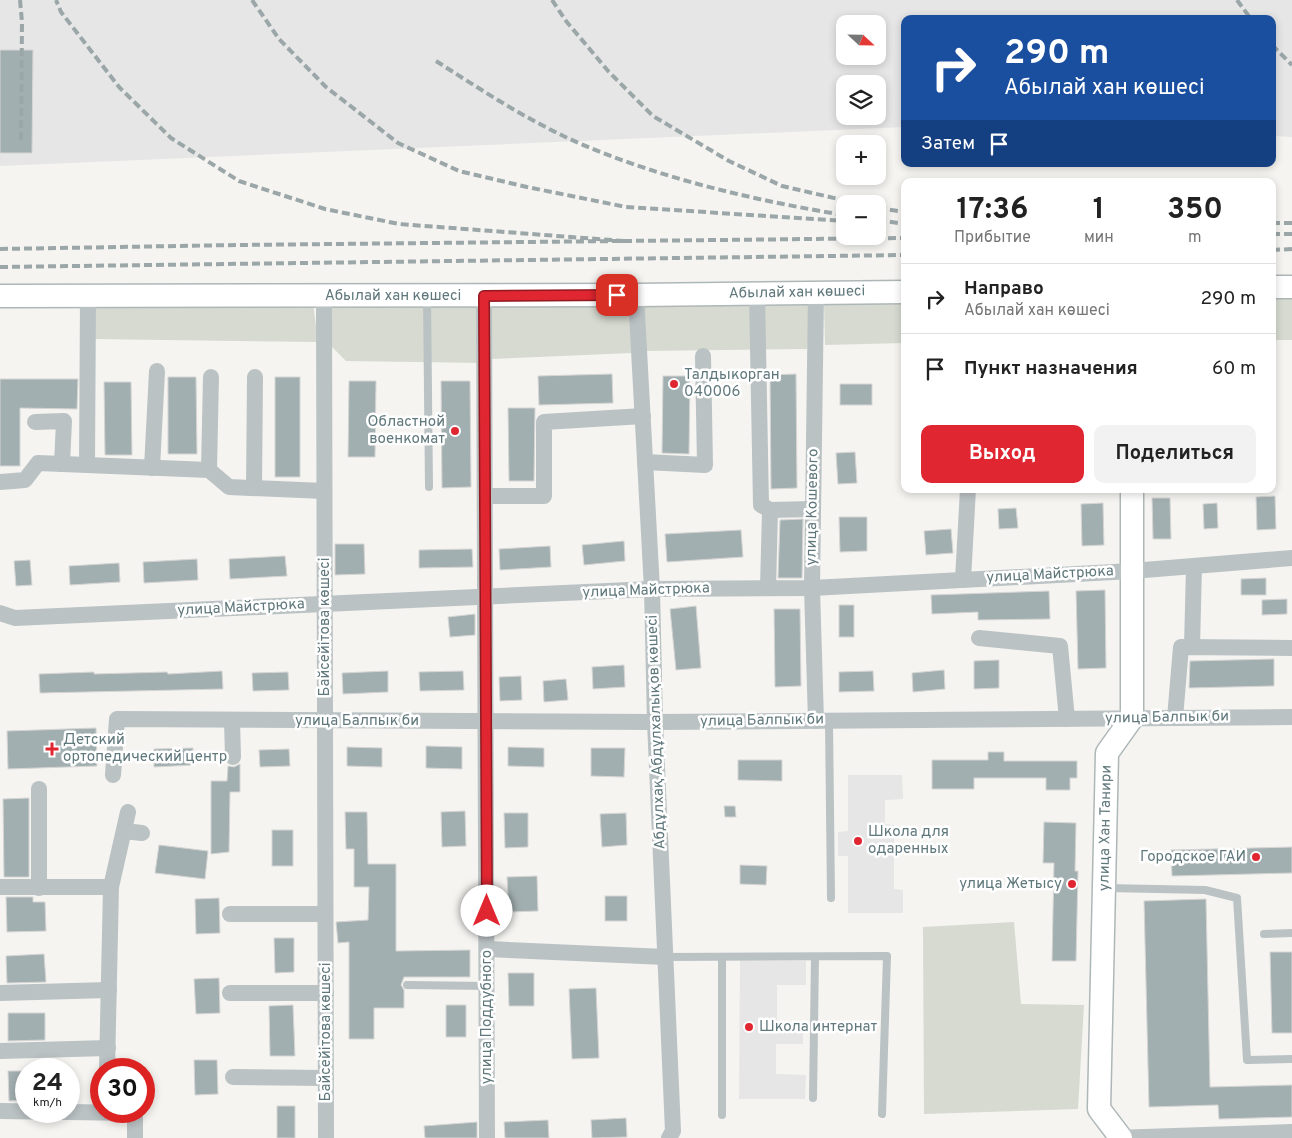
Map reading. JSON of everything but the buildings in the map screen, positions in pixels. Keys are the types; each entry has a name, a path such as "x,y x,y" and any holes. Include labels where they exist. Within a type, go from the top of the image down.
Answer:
{"main road":[{"path":"1276,287 1292,287"},
{"name":"Абылай хан көшесі","path":"0,296 484,296 901,292"},
{"path":"1132,493 1132,718"},
{"name":"улица Хан Танири","path":"1121,1138 1099,1109 1107,753 1132,718"}],"street":[{"name":"улица Кошевого","path":"816,293 812,588 822,721"},
{"path":"757,294 761,505 770,510 813,509"},
{"name":"Абдұлхақ Абдұлхалықов көшесі","path":"636,295 652,589 655,722 673,1130 669,1138"},
{"path":"87,465 88,296"},
{"name":"Байсейітова көшесі","path":"324,296 326,1138"},
{"name":"улица Поддубного","path":"484,296 487,1138"},
{"path":"645,462 705,465 703,356"},
{"path":"152,468 157,371"},
{"path":"209,470 211,377"},
{"path":"254,488 255,377"},
{"path":"485,496 544,496 544,422 643,416"},
{"path":"36,422 64,420 62,464"},
{"path":"0,482 25,480 38,463 209,470 229,487 324,490"},
{"path":"963,580 968,493"},
{"path":"768,588 770,510"},
{"name":"улица Майстрюка","path":"0,613 15,618 652,589 812,588 1132,571 1292,558"},
{"path":"1192,647 1194,566"},
{"path":"980,638 1060,646 1067,719"},
{"path":"1175,718 1181,647 1292,648"},
{"name":"улица Балпык би","path":"113,775 117,720 655,722 1292,716"},
{"path":"232,720 233,757"},
{"path":"38,888 39,789"},
{"path":"108,1058 111,887 128,812"},
{"path":"124,831 142,833"},
{"path":"0,887 111,887"},
{"path":"230,914 325,914"},
{"path":"487,949 665,957"},
{"path":"0,993 109,990"},
{"path":"230,993 326,993"},
{"path":"0,1051 108,1048"},
{"path":"233,1077 326,1078"},
{"path":"0,1111 90,1112"},
{"path":"135,1123 135,1138"},
{"path":"1114,1138 1292,1132"}],"lane":[{"path":"427,296 429,487"},
{"path":"822,721 832,898"},
{"path":"1104,888 1205,890 1237,898 1247,1060 1292,1059"},
{"path":"1264,934 1292,933"},
{"path":"665,957 887,956 882,1114"},
{"path":"722,957 722,1115"},
{"path":"813,1098 815,957"},
{"path":"407,985 487,986"}],"shaded area":[{"path":"0,0 1292,0 1292,137 1276,136 1276,15 901,15 901,127 0,166"},
{"path":"1276,291 1292,291 1292,340 1276,340"},
{"path":"479,299 484,363 346,361 329,344 329,301"},
{"path":"630,299 632,353 491,359 488,301"},
{"path":"812,299 807,349 643,351 644,300"},
{"path":"901,299 901,343 825,345 824,301"},
{"path":"313,303 318,342 92,339 96,305"},
{"path":"848,775 902,775 903,799 885,800 885,824 894,825 894,889 903,890 903,913 848,913 848,856 838,856 838,832 848,831"},
{"path":"1014,922 1021,1004 1084,1005 1078,1109 924,1114 923,927"},
{"path":"740,960 806,961 806,985 777,985 777,1022 803,1022 803,1044 776,1044 776,1074 806,1075 805,1099 739,1099"}],"railway":[{"path":"20,0 22,22 21,142"},
{"path":"0,249 624,241 399,224 325,209 239,181 171,138 119,87 61,12 56,0"},
{"path":"252,0 279,39 326,87 398,143 459,171 626,207 836,220"},
{"path":"552,0 566,21 609,72 653,116 729,161 782,186 836,198"},
{"path":"1237,0 1248,15"},
{"path":"1276,49 1292,65"},
{"path":"436,61 507,106 543,126 612,157 677,178 744,196 836,214"},
{"path":"886,209 901,211"},
{"path":"886,221 901,223"},
{"path":"1276,223 1292,223"},
{"path":"1276,234 1292,234"},
{"path":"624,241 901,238"},
{"path":"1276,250 1292,249"},
{"path":"0,267 901,255"}],"place":[{"name":"Талдыкорган 040006","path":"674,384"},
{"name":"Областной военкомат","path":"455,431"},
{"name":"Детский ортопедический центр","path":"52,749"},
{"name":"Школа для одаренных","path":"858,841"},
{"name":"Городское ГАИ","path":"1256,857"},
{"name":"улица Жетысу","path":"1072,884"},
{"name":"Школа интернат","path":"749,1027"}],"route":[{"path":"487,911 484,296 617,295"}]}
